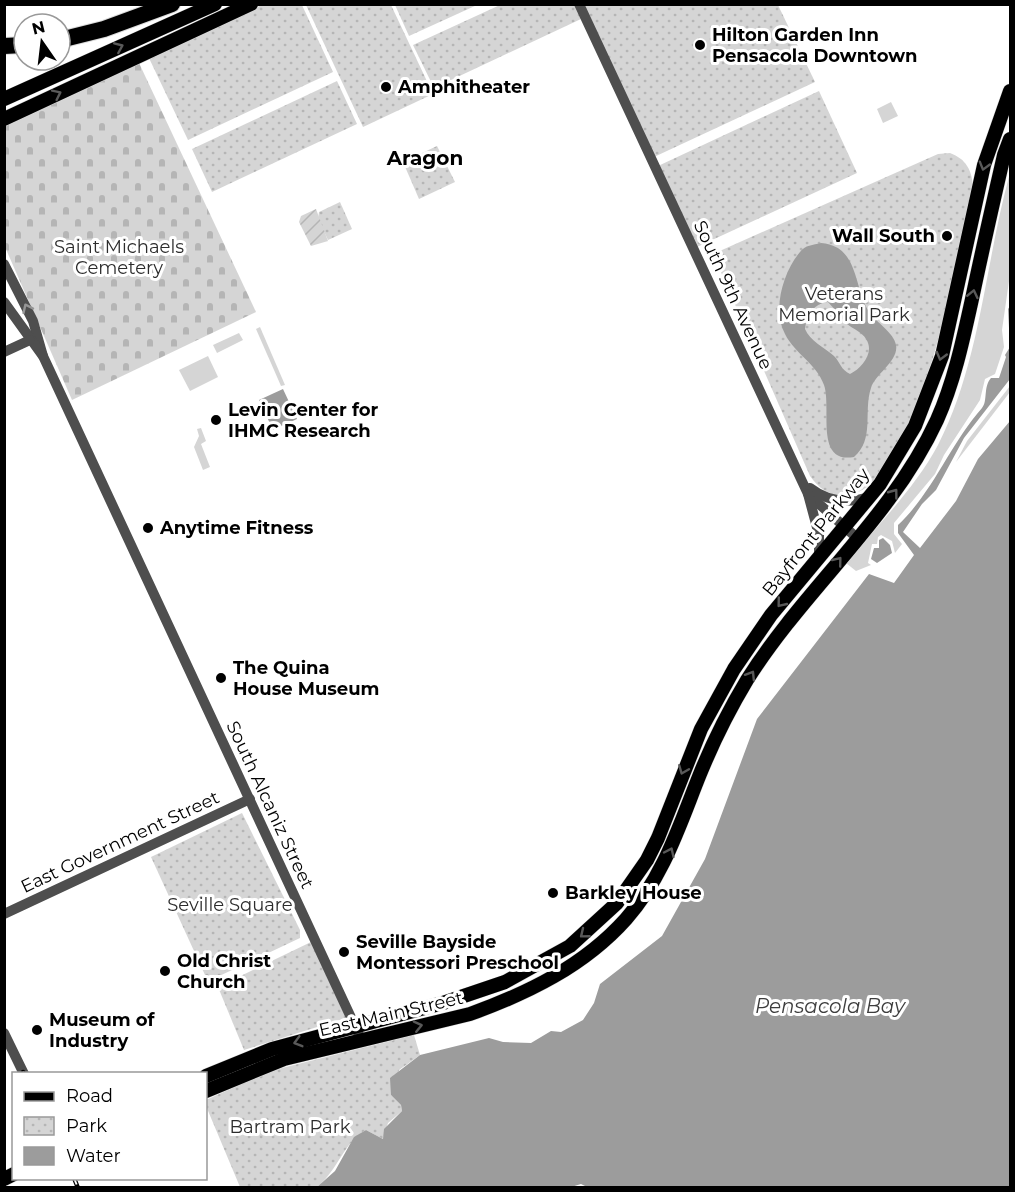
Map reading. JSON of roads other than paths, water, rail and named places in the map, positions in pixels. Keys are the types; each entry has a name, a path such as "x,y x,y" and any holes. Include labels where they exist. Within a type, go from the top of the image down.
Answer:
{"highway":[{"path":"72,37 130,20 153,9 172,4"}],"main road":[{"path":"4,99 215,4"},
{"path":"4,119 250,4"},
{"name":"Bayfront Parkway","path":"561,952 600,921 632,884 658,838 687,762 713,705 749,645 869,497 899,456 933,384 942,356 994,121 1011,91"},
{"path":"987,226 993,179 1003,141 994,121"},
{"name":"Bayfront Parkway","path":"580,960 618,928 648,892 671,851 704,764 739,694 777,635 908,473 943,406 957,362 987,226 1011,139"},
{"name":"East Main Street","path":"207,1076 272,1049 482,991 528,971 561,952"},
{"name":"East Main Street","path":"207,1091 259,1067 485,1008 528,990 580,960"}],"street":[{"name":"South 9th Avenue","path":"579,4 808,494 857,538"},
{"path":"4,264 33,321 43,356"},
{"path":"4,302 43,356"},
{"path":"4,352 30,340"},
{"name":"South Alcaniz Street","path":"43,356 361,1039"},
{"path":"799,474 809,488 826,498 847,502 869,497"},
{"path":"808,494 819,535 819,557"},
{"name":"East Government Street","path":"4,914 250,799"},
{"path":"4,1033 24,1072"}],"water":[{"path":"821,243 834,246 849,260 870,313 892,336 896,345 894,356 871,388 866,434 860,450 854,457 842,457 834,452 829,443 824,385 816,371 789,341 779,314 784,280 794,260 802,250","holes":["828,302 847,324 860,332 868,344 866,359 850,374 834,356 810,337 805,329 807,319 815,307"]},
{"path":"1010,306 1010,347 1008,309"},
{"name":"Pensacola Bay","path":"1010,347 1010,379 964,438 936,490 922,504 903,532 920,548 956,501 978,459 1010,421 1010,1187 589,1188 581,1184 568,1188 317,1187 335,1171 354,1137 366,1130 383,1139 384,1129 402,1111 401,1105 391,1095 390,1078 420,1055 489,1038 503,1042 531,1043 551,1031 561,1032 583,1020 594,1003 600,984 662,936 705,859 757,719 869,574 894,583 914,555 898,533 898,525 922,497 960,437 982,408 989,382 991,378 999,378 1005,355"},
{"path":"283,389 297,419 273,430 259,400"},
{"path":"883,538 890,545 892,553 877,563 871,559 874,548 879,548 879,540"}],"railway":[{"path":"75,1180 78,1188"}],"place":[{"name":"Hilton Garden Inn Pensacola Downtown","path":"700,45"},
{"name":"Amphitheater","path":"386,87"},
{"name":"Wall South","path":"947,236"},
{"name":"Levin Center for IHMC Research","path":"216,420"},
{"name":"Anytime Fitness","path":"148,528"},
{"name":"The Quina House Museum","path":"221,678"},
{"name":"Barkley House","path":"553,893"},
{"name":"Seville Bayside Montessori Preschool","path":"344,952"},
{"name":"Old Christ Church","path":"165,971"},
{"name":"Museum of Industry","path":"37,1030"}],"district":[{"name":"Aragon","path":"425,158"}],"park label":[{"name":"Saint Michaels Cemetery","path":"119,257"},
{"name":"Veterans Memorial Park","path":"844,304"},
{"name":"Seville Square","path":"230,905"},
{"name":"Bartram Park","path":"290,1127"}]}
